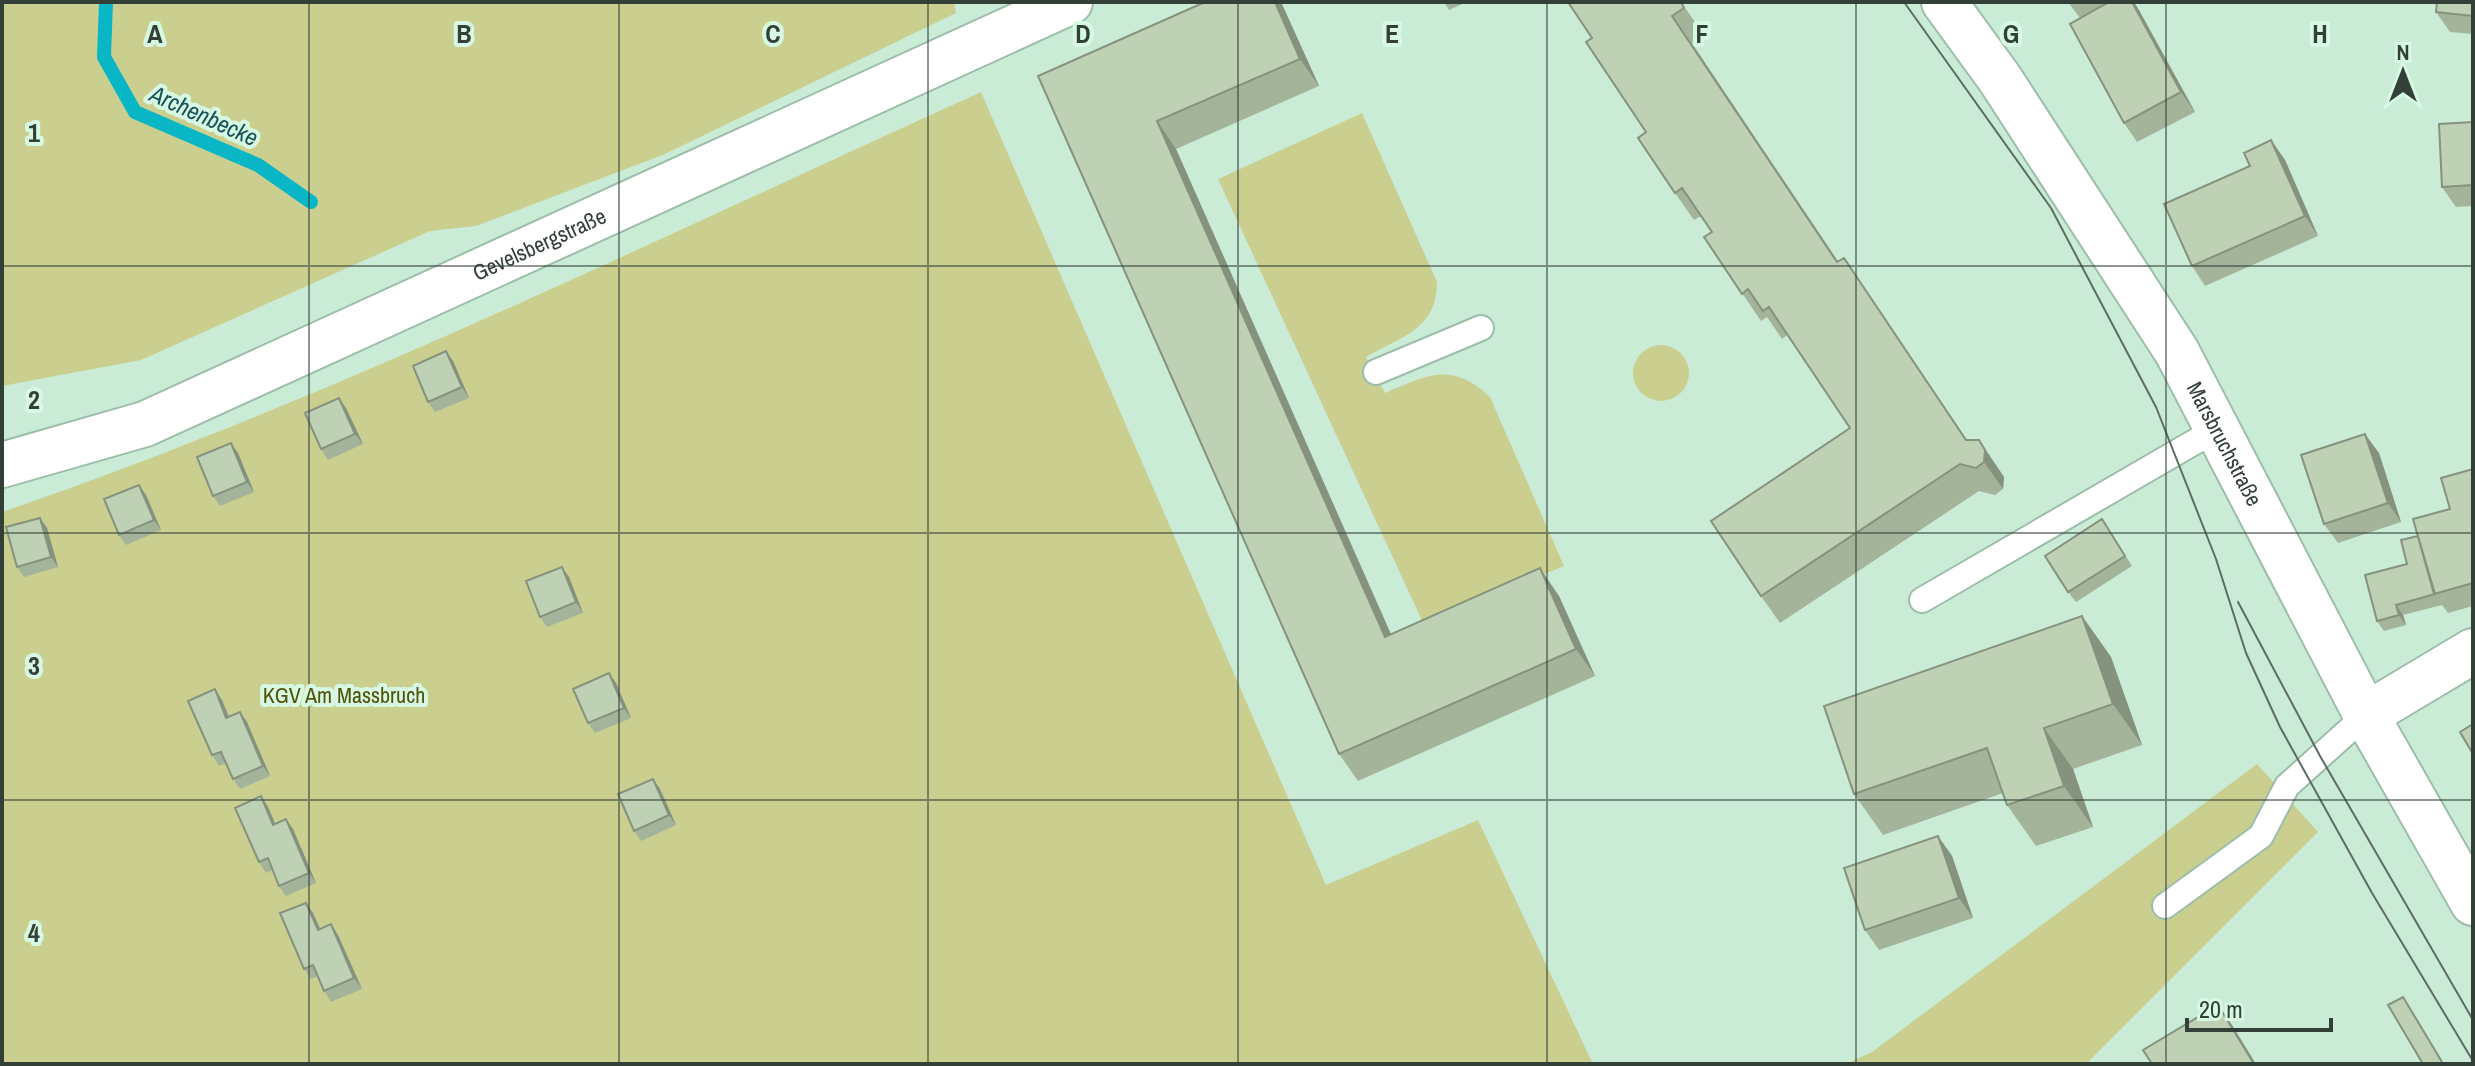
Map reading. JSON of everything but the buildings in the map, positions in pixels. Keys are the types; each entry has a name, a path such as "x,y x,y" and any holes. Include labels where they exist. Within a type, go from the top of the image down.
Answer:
{"street":[{"name":"Gevelsbergstraße","path":"2,465 145,424 1070,2"},
{"name":"Marsbruchstraße","path":"1944,2 2000,79 2177,352 2366,715 2473,903"},
{"path":"2366,715 2473,651"}],"lane":[{"path":"1376,372 1481,328"},
{"path":"1922,600 2217,429"},
{"path":"2165,906 2261,836 2287,786 2366,715"}],"green space":[{"path":"2,2 954,2 956,13 663,155 476,226 430,231 141,360 2,386"},
{"name":"KGV Am Massbruch","path":"981,92 1326,885 1478,820 1593,1064 2,1064 2,512 127,467 374,367"},
{"path":"1362,113 1437,282 1431,311 1424,322 1366,357 1385,393 1427,377 1451,375 1476,386 1490,397 1564,566 1424,625 1218,179"},
{"path":"1661,345 1681,353 1689,373 1681,393 1661,401 1641,393 1633,373 1641,353"},
{"path":"2257,764 2318,832 2086,1064 1846,1064 1872,1052"}],"waterway":[{"name":"Archenbecke","path":"106,2 104,57 135,112 258,165 311,202"}],"tram line":[{"path":"1904,2 2051,208 2156,407 2216,559 2246,653 2280,727 2372,893 2473,1061"},
{"path":"2238,602 2320,756 2473,1020"}]}
